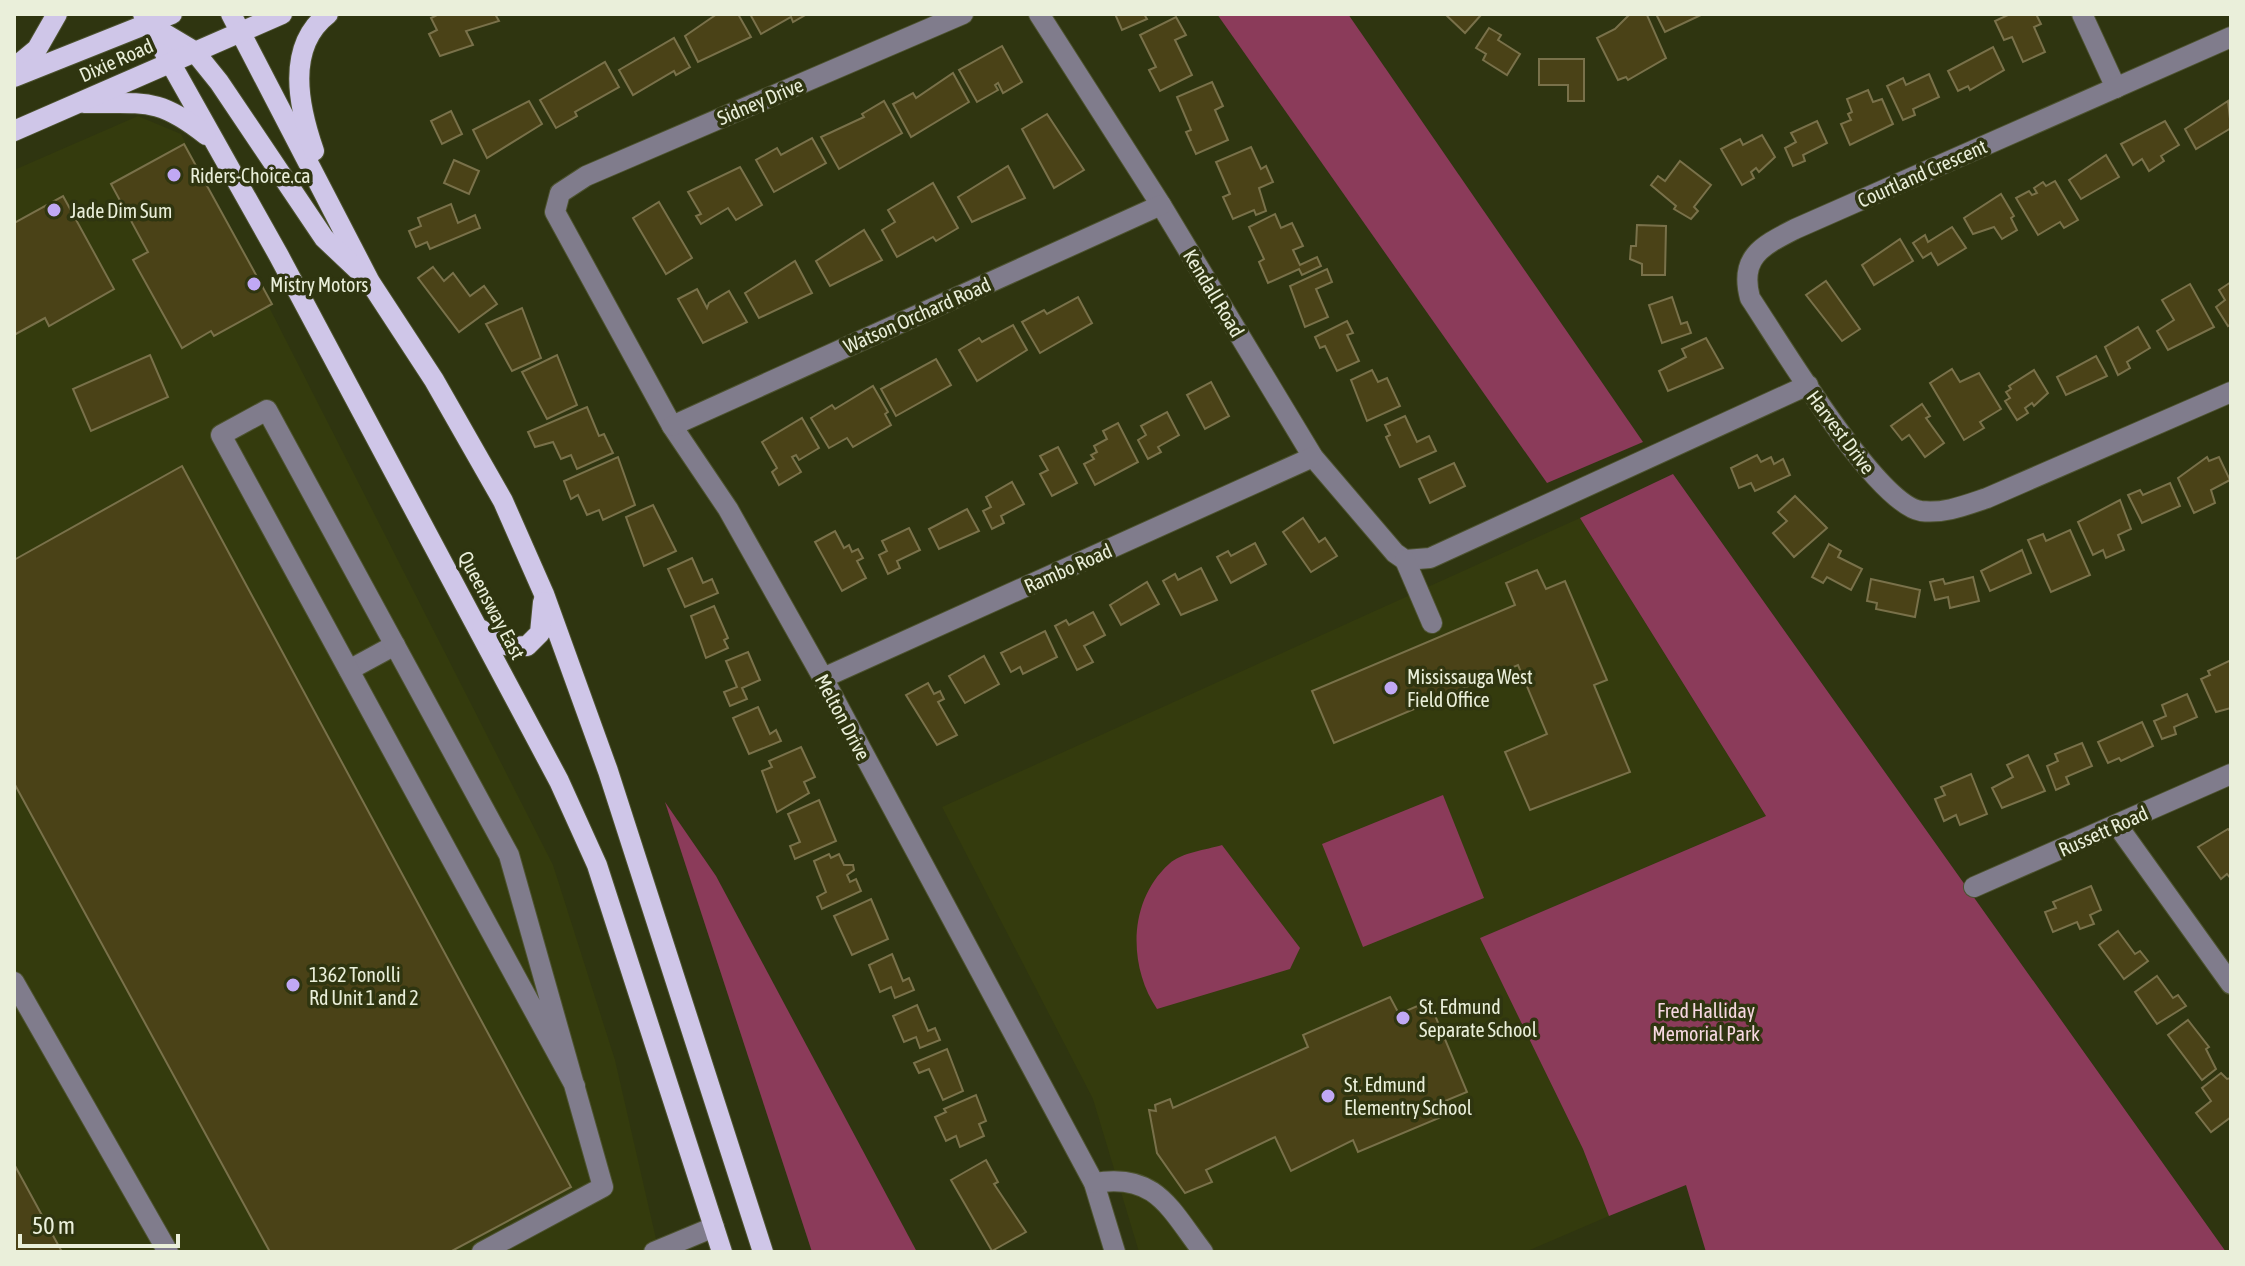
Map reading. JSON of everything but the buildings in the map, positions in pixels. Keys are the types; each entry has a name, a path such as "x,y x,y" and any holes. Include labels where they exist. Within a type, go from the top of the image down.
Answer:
{"main road":[{"path":"14,68 37,49 57,14"},
{"name":"Dixie Road","path":"14,77 145,19 172,14"},
{"path":"213,14 235,22 338,215 370,282 434,380 503,501 544,594 608,771 763,1252"},
{"name":"Dixie Road","path":"14,131 194,51 235,22 282,14"},
{"path":"328,14 305,44 299,95 302,116 338,215"},
{"path":"145,19 194,51 324,238 370,282"},
{"name":"Queensway East","path":"145,19 279,256 559,781 597,865 722,1252"},
{"path":"76,103 156,104 181,116 212,140"},
{"path":"474,621 496,643 510,647 527,646 540,633 544,594"}],"street":[{"name":"Sidney Drive","path":"560,193 586,176 963,14"},
{"name":"Kendall Road","path":"1039,14 1161,205 1313,457 1395,553 1405,560"},
{"path":"2082,14 2116,88"},
{"name":"Courtland Crescent","path":"1808,385 1750,298 1745,280 1751,259 1768,243 2231,37"},
{"name":"Melton Drive","path":"560,193 555,212 561,225 672,426 728,509 823,678 1094,1183 1115,1252"},
{"name":"Watson Orchard Road","path":"672,426 1161,205"},
{"name":"Harvest Drive","path":"1405,560 1430,558 1808,385 1882,485 1908,506 1922,511 1952,509 1987,498 2231,392"},
{"path":"487,1251 603,1187 575,1086 509,855 267,410 221,435 575,1086"},
{"name":"Rambo Road","path":"823,678 1313,457"},
{"path":"1405,560 1432,623"},
{"path":"349,670 395,645"},
{"name":"Russett Road","path":"1974,887 2231,774"},
{"path":"2117,825 2231,984"},
{"path":"14,982 168,1252"},
{"path":"1094,1183 1117,1179 1142,1184 1160,1196 1203,1252"},
{"path":"654,1252 714,1227"}],"shaded area":[{"path":"138,116 181,134 553,865 615,1060 659,1252 14,1252 14,170"},
{"path":"1580,518 1766,816 1481,938 1583,1149 1609,1216 1525,1252 1139,1252 1093,1099 942,807"}],"green space":[{"path":"1217,14 1348,14 1643,442 1547,483"},
{"name":"Fred Halliday Memorial Park","path":"1673,474 2226,1252 1706,1252 1686,1185 1609,1216 1583,1149 1480,938 1766,816 1580,518"},
{"path":"1443,795 1484,898 1363,947 1322,844"},
{"path":"665,802 716,876 917,1252 812,1252"},
{"path":"1222,845 1300,948 1290,969 1157,1009 1141,973 1137,954 1137,934 1146,896 1156,879 1174,860"}],"place":[{"name":"Riders-Choice.ca","path":"174,175"},
{"name":"Jade Dim Sum","path":"54,210"},
{"name":"Mistry Motors","path":"254,284"},
{"name":"Mississauga West Field Office","path":"1391,688"},
{"name":"1362 Tonolli Rd Unit 1 and 2","path":"293,985"},
{"name":"St. Edmund Separate School","path":"1403,1018"},
{"name":"St. Edmund Elementry School","path":"1328,1096"}]}
